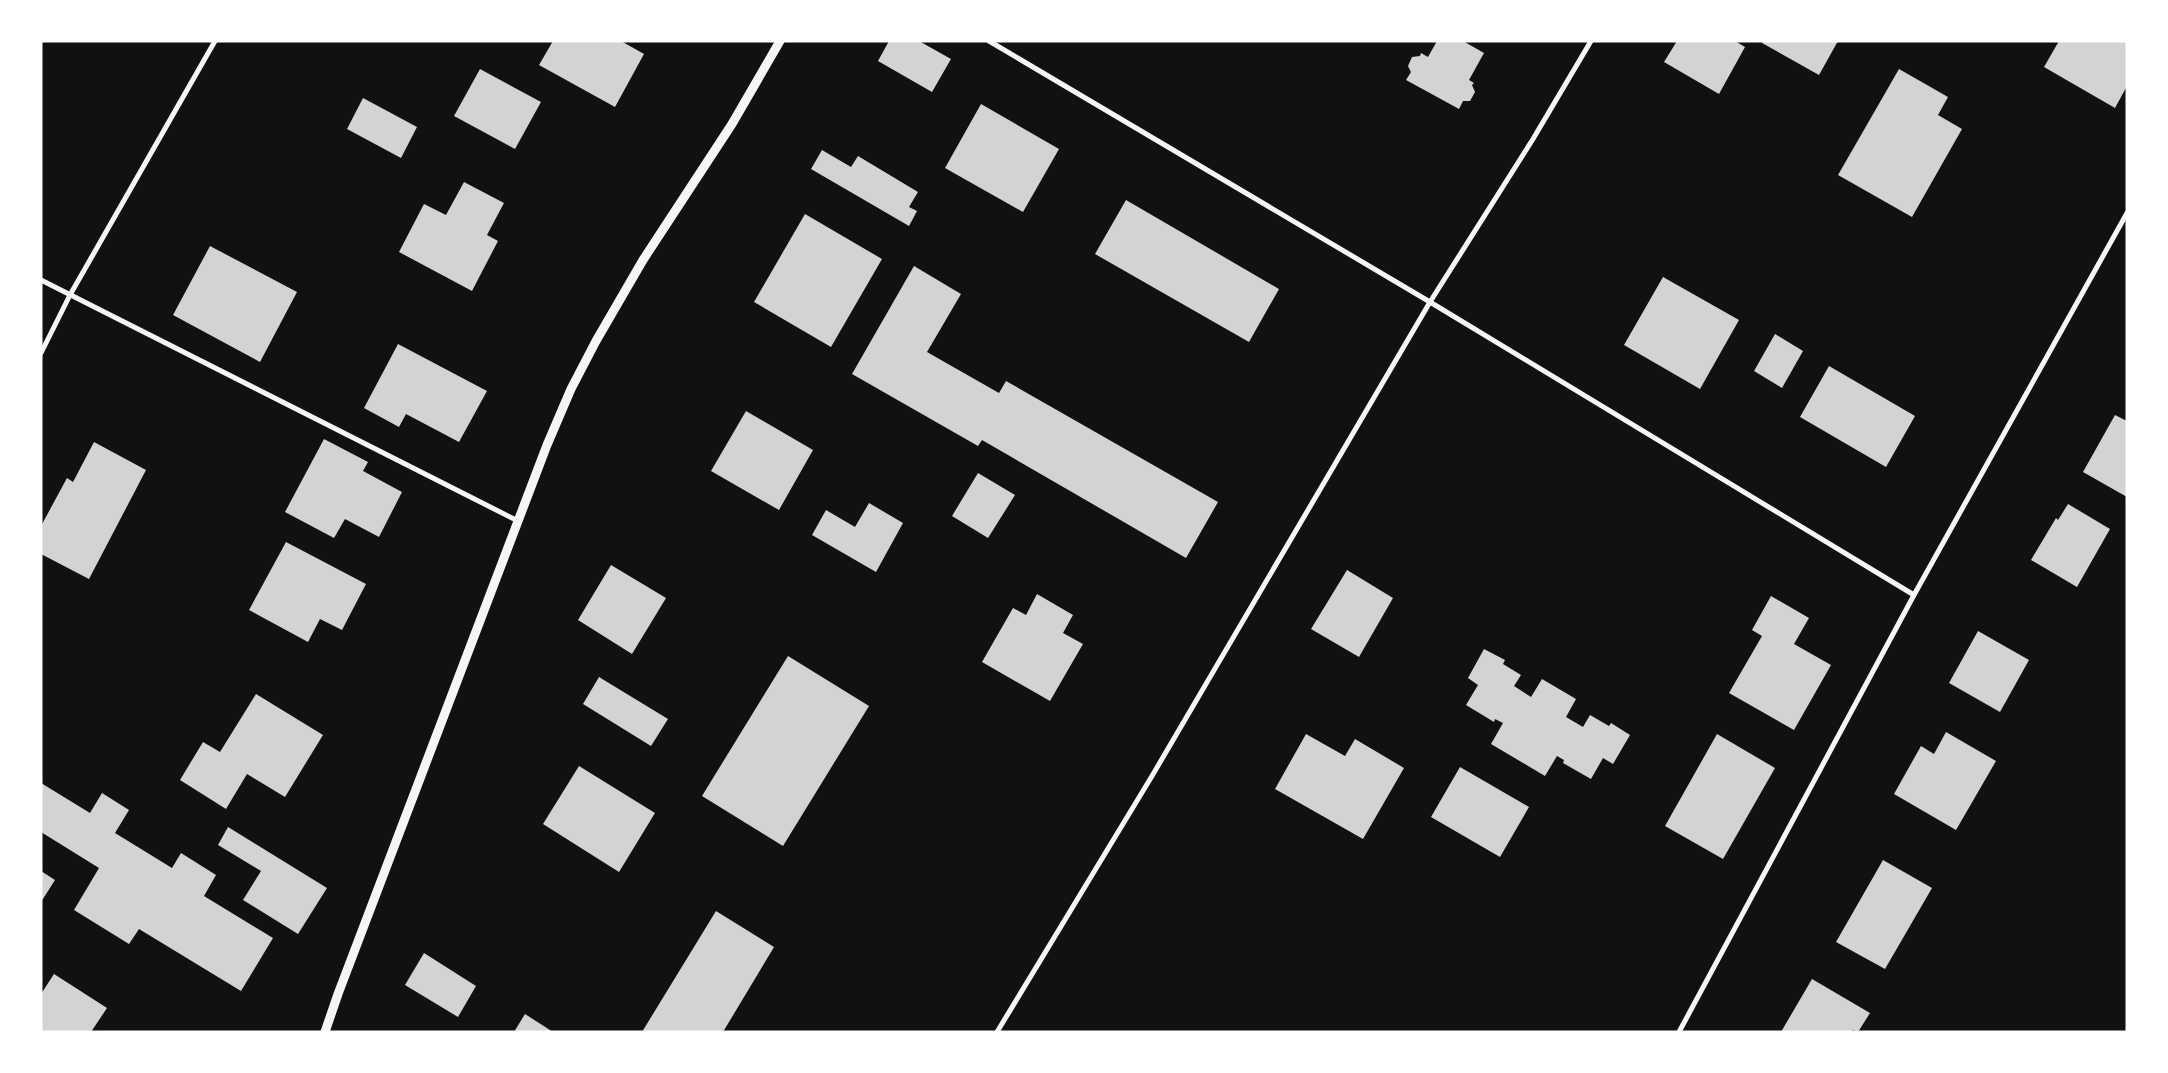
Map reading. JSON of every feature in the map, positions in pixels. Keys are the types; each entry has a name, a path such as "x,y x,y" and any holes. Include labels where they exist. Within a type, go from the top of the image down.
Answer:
{"street":[{"path":"41,352 70,295 215,41"},
{"path":"325,1032 532,484 571,389 596,341 643,260 732,124 780,41"},
{"path":"989,41 1430,302 1914,595"},
{"path":"998,1032 1157,768 1430,302 1533,140 1591,41"},
{"path":"1680,1032 1914,595 2127,213"},
{"path":"41,280 518,521"}],"building":[{"path":"553,41 621,41 644,54 615,107 539,65"},
{"path":"889,41 919,41 951,59 932,92 878,61"},
{"path":"1437,41 1463,41 1484,53 1469,80 1474,83 1472,85 1475,92 1470,101 1463,101 1459,109 1406,80 1411,72 1408,66 1412,57 1420,56 1421,53 1428,57"},
{"path":"1677,41 1735,41 1745,47 1719,94 1664,62"},
{"path":"1763,41 1838,41 1819,75 1762,43"},
{"path":"2059,41 2127,41 2127,86 2115,108 2044,67"},
{"path":"480,69 541,102 515,149 454,116"},
{"path":"1899,69 1948,97 1938,115 1962,129 1912,217 1838,175"},
{"path":"363,98 417,127 401,158 347,129"},
{"path":"981,104 1059,149 1023,212 945,168"},
{"path":"822,150 851,167 858,156 918,192 909,207 917,211 909,226 811,169"},
{"path":"464,182 504,203 487,235 498,241 472,291 399,252 424,204 446,215"},
{"path":"1126,200 1279,289 1249,342 1095,254"},
{"path":"805,214 882,259 831,347 754,302"},
{"path":"210,246 297,292 260,362 173,315"},
{"path":"914,266 961,294 927,352 999,393 1006,381 1218,502 1186,558 982,440 978,446 852,374"},
{"path":"1663,277 1739,320 1700,389 1624,345"},
{"path":"1775,334 1803,351 1782,388 1754,371"},
{"path":"398,344 487,391 459,442 406,414 399,427 364,408"},
{"path":"1829,366 1915,416 1886,467 1800,417"},
{"path":"746,411 813,450 779,510 711,471"},
{"path":"2115,415 2127,421 2127,497 2083,472"},
{"path":"324,439 368,462 363,471 402,492 379,537 345,519 334,538 285,512"},
{"path":"94,442 146,470 89,579 41,554 41,526 67,478 73,482"},
{"path":"978,473 1015,495 988,538 952,516"},
{"path":"869,503 903,523 876,572 812,535 826,510 855,527"},
{"path":"2068,504 2110,529 2077,587 2031,560 2056,518 2058,520"},
{"path":"286,542 366,584 342,630 320,619 308,642 249,610"},
{"path":"611,565 666,598 632,654 578,620"},
{"path":"1347,570 1393,598 1359,657 1311,629"},
{"path":"1037,594 1073,615 1063,633 1083,644 1050,701 982,662 1013,608 1026,615"},
{"path":"1771,596 1809,618 1794,644 1831,665 1794,730 1729,693 1762,636 1752,630"},
{"path":"1978,631 2029,660 2000,712 1949,683"},
{"path":"1484,649 1505,660 1503,664 1521,675 1514,686 1531,697 1542,679 1576,699 1566,717 1583,727 1590,715 1609,726 1611,723 1630,735 1613,764 1603,758 1591,779 1563,763 1564,760 1557,756 1545,776 1491,744 1503,723 1495,719 1494,722 1466,705 1478,685 1468,678"},
{"path":"788,656 869,706 783,846 702,796"},
{"path":"599,677 668,719 651,746 583,704"},
{"path":"256,694 323,735 285,797 247,774 226,809 180,780 203,742 220,752"},
{"path":"1946,732 1996,761 1956,830 1894,794 1921,746 1934,754"},
{"path":"1306,734 1345,756 1355,739 1404,768 1363,839 1275,789"},
{"path":"1717,734 1775,768 1723,859 1665,826"},
{"path":"579,766 655,813 619,872 543,824"},
{"path":"1460,767 1529,807 1500,857 1431,817"},
{"path":"41,783 90,813 102,793 129,810 115,833 172,868 181,853 216,875 204,896 273,938 241,991 139,929 129,944 74,910 99,868 41,832"},
{"path":"228,827 327,888 298,934 243,900 261,871 218,845"},
{"path":"1883,860 1932,888 1885,969 1836,942"},
{"path":"41,871 55,880 41,902"},
{"path":"716,911 774,947 723,1032 642,1032"},
{"path":"424,953 476,986 458,1017 405,985"},
{"path":"54,974 107,1008 91,1032 41,1032 41,994"},
{"path":"1812,979 1870,1013 1858,1032 1853,1030 1852,1032 1781,1032"},
{"path":"525,1014 553,1032 514,1032"}]}
